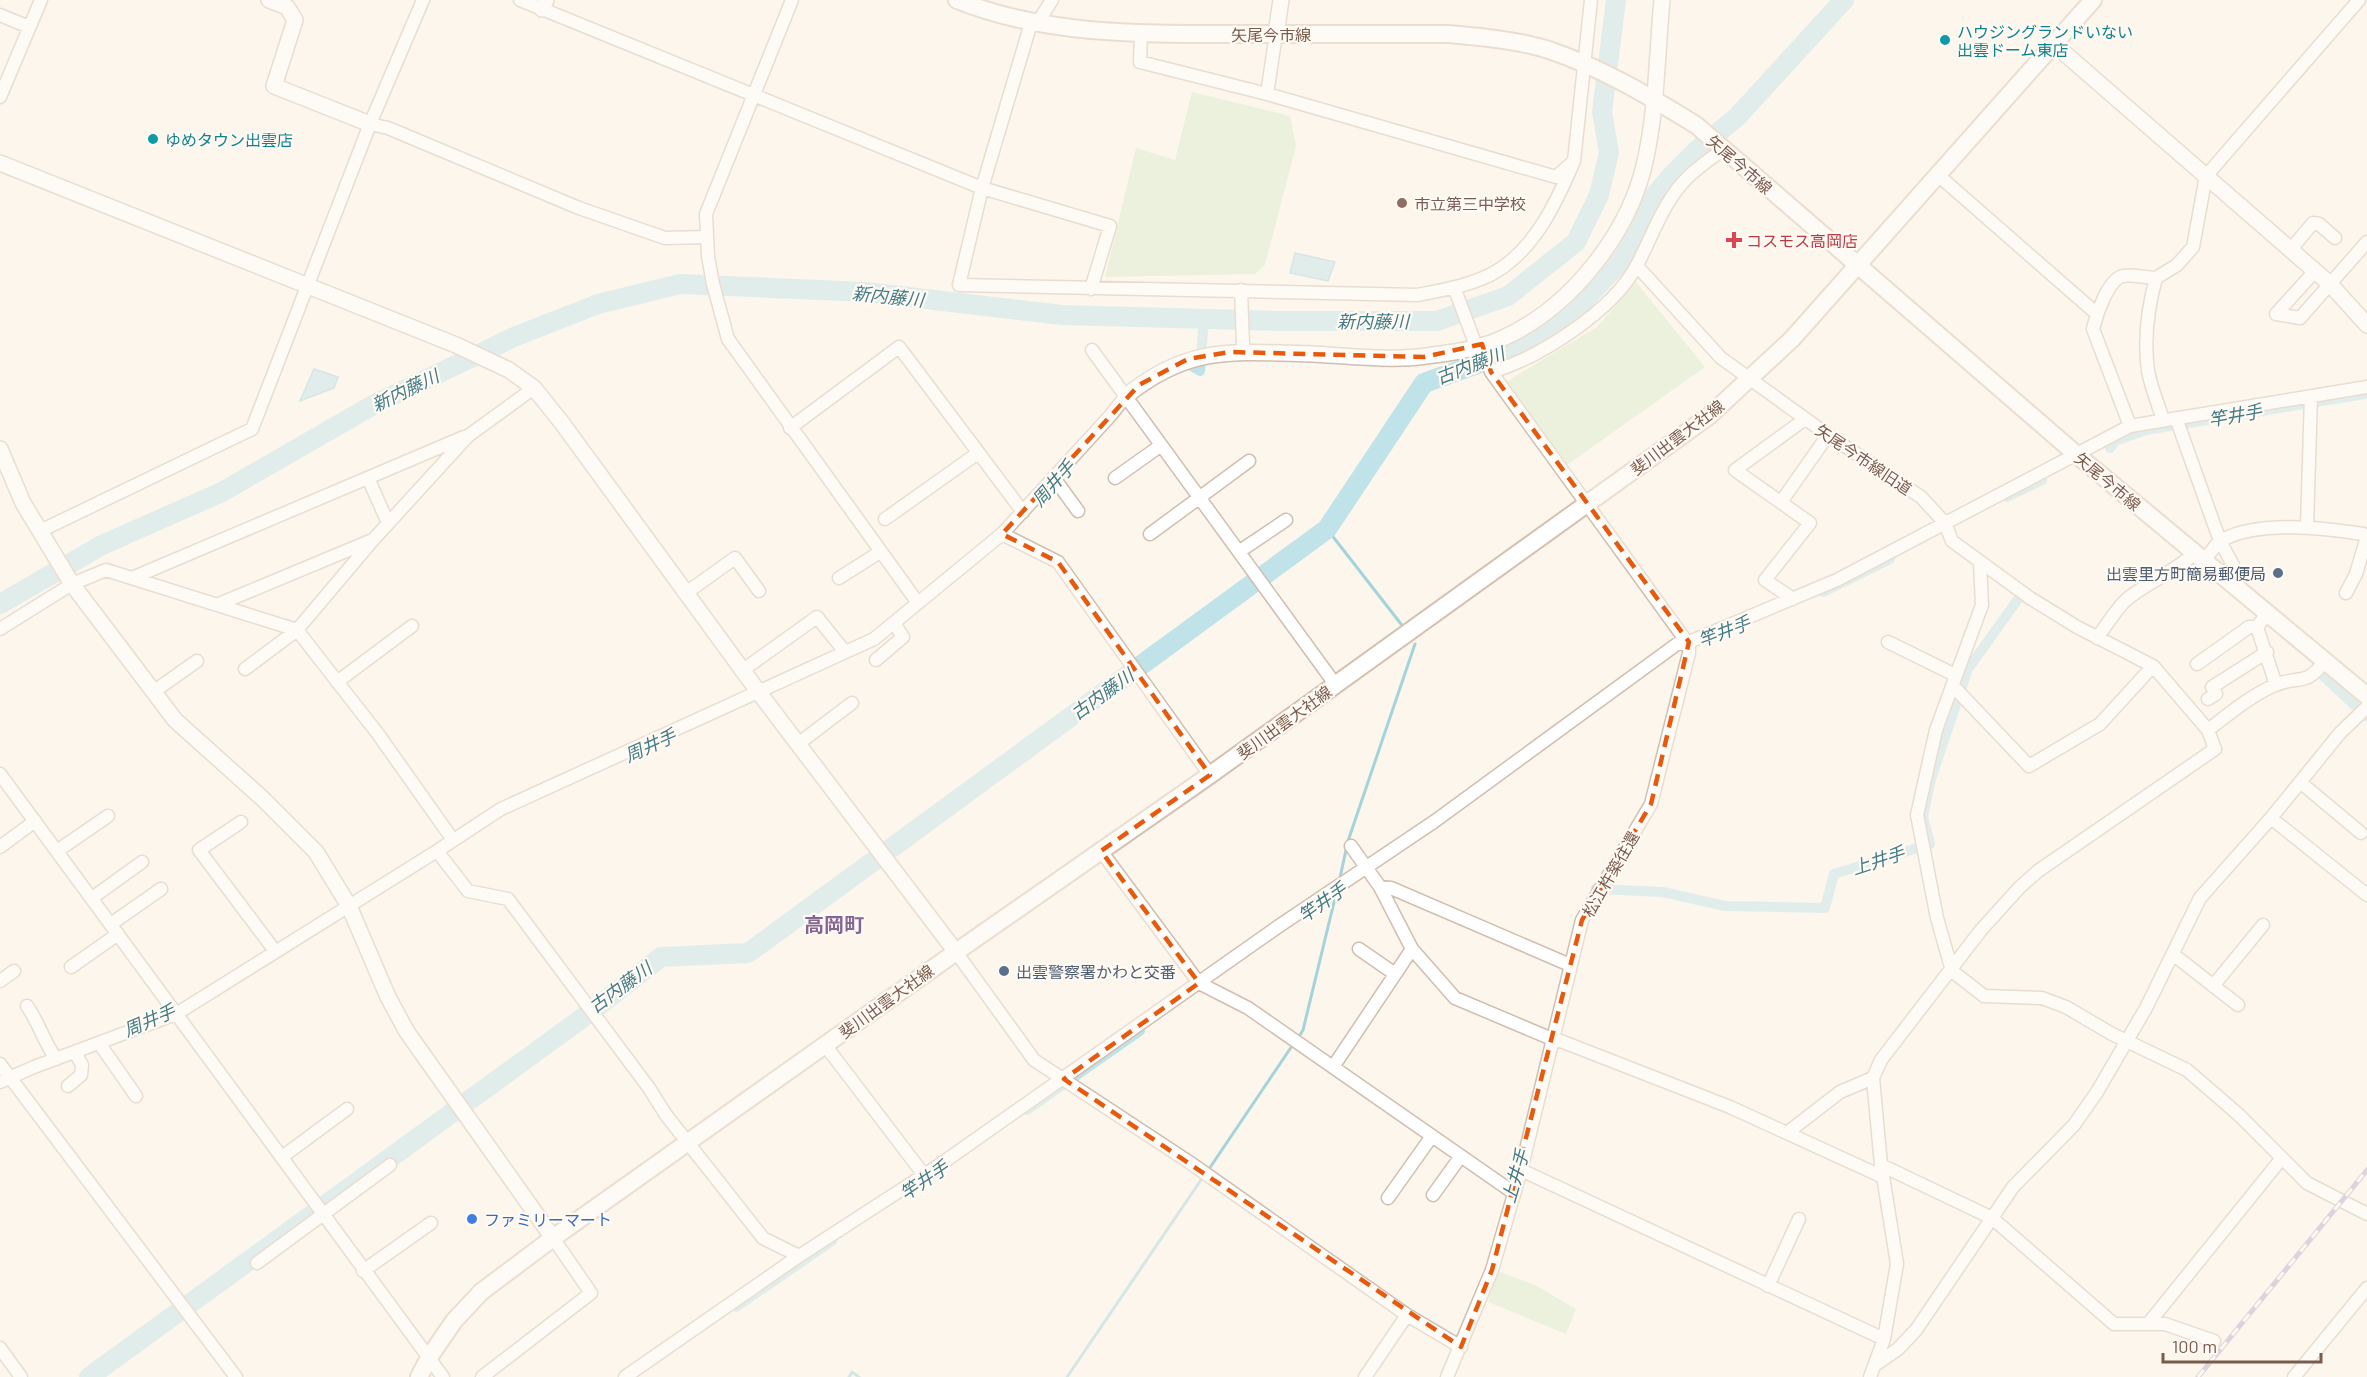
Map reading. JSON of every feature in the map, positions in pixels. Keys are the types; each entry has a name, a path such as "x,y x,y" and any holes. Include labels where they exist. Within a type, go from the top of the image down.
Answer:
{"main road":[{"name":"矢尾今市線","path":"957,0 988,12 1034,24 1142,34 1449,34 1495,38 1547,50 1583,63 1640,90 1696,125 2077,455 2199,557 2262,620 2325,662 2367,696"},
{"name":"斐川出雲大社線","path":"419,1377 429,1356 453,1321 481,1292 553,1238 1210,775 1708,416 1791,339 2093,0"}],"street":[{"path":"0,97 41,0"},
{"path":"270,0 287,7 296,20 274,86 370,124 388,128 579,208 664,238 707,237"},
{"path":"40,531 252,429 370,124 423,0"},
{"path":"520,0 544,5 982,188 1110,226 1091,289"},
{"path":"792,0 706,214 708,256 728,339 918,603"},
{"path":"1052,0 1034,24 982,188 959,285 1417,295 1454,287 1497,270 1533,238 1557,201 1574,161 1591,0"},
{"path":"1267,94 1281,0"},
{"path":"5,1080 176,1014 501,809 697,721 757,690 874,639 1002,534 1125,397 1139,385 1188,359 1242,348 1424,357 1501,339 1553,307 1595,264 1628,211 1646,160 1656,101 1662,0"},
{"path":"2130,426 2093,329 2097,314 2114,281 2122,276 2156,278 2177,265 2193,247 2206,176 2359,0"},
{"path":"0,15 29,27"},
{"path":"1142,34 1140,62 1267,94 1556,177 1574,161"},
{"path":"2055,45 2291,249 2330,284 2367,325"},
{"path":"1491,372 1513,365 1557,342 1594,314 1637,266 1669,203 1686,178 1723,149"},
{"path":"0,163 308,288 456,345 509,370 534,388 742,670 956,952 1034,1060 1189,1162 1407,1315 1461,1347"},
{"path":"1938,175 2097,314"},
{"path":"2291,249 2313,223 2319,224 2335,238"},
{"path":"2315,271 2276,314 2300,318 2367,242"},
{"name":"矢尾今市線旧道","path":"1637,266 1721,358 1828,435 1921,497 1945,522 1952,541 1980,563 2030,598 2097,638 2153,666"},
{"path":"2156,278 2150,299 2148,371 2163,420"},
{"path":"1454,287 1491,372 1687,643"},
{"path":"1241,292 1242,348"},
{"path":"790,428 899,347 1023,512"},
{"path":"1092,350 1197,498 1240,551 1335,684"},
{"path":"625,1377 799,1256 924,1175 1064,1079 1453,808 1677,644 1687,643 1837,580 2130,426 2367,387"},
{"path":"245,669 297,630 372,540 468,436 534,388"},
{"path":"2307,526 2311,396"},
{"path":"2176,418 2220,540 2233,565"},
{"path":"1793,599 1766,579 1810,523 1735,470 1805,419"},
{"path":"1781,502 1828,435"},
{"path":"132,578 468,436"},
{"path":"1115,478 1160,446"},
{"path":"0,449 23,503 72,584 153,692 175,720 263,799 316,852 349,906 388,997 406,1032 591,1293 482,1377"},
{"path":"885,519 978,453"},
{"path":"1150,534 1249,462"},
{"path":"368,478 388,523"},
{"path":"1054,478 1078,511"},
{"path":"1240,551 1286,520"},
{"path":"2097,638 2125,601 2164,573 2189,559 2199,557 2220,540 2252,532 2307,526 2363,534 2366,540 2356,574 2346,593"},
{"path":"1002,534 1058,562 1210,775"},
{"path":"219,604 372,540"},
{"path":"838,579 880,552"},
{"path":"686,593 735,558 759,591"},
{"path":"1980,563 1982,605 1936,730 1917,815 1937,918 1952,971 1984,996 2042,998 2066,1007 2126,1041 2187,1070 2307,1183 2367,1214"},
{"path":"0,629 72,584 106,570 297,630 453,840"},
{"path":"742,670 818,616 845,652"},
{"path":"2197,664 2262,620 2267,652 2276,685"},
{"path":"876,660 903,637 894,622"},
{"path":"337,682 412,626"},
{"path":"1870,1377 1884,1340 1897,1264 1882,1171 1873,1078 1881,1060 1952,971 1981,930 2038,871 2215,749 2208,730 2153,666 2100,724 2030,766 1954,680 1888,642"},
{"name":"松江杵築往還","path":"1447,1377 1492,1270 1521,1170 1582,920 1651,804 1689,653 1687,643"},
{"path":"2208,699 2216,694 2212,687 2267,652"},
{"path":"153,692 197,661"},
{"path":"2208,730 2239,706 2276,685 2313,677 2325,662"},
{"path":"798,744 852,703"},
{"path":"1875,1365 1898,1349 1916,1330 2013,1187 2074,1125 2126,1041 2174,955 2186,922 2200,898 2367,707"},
{"path":"2356,717 2367,725"},
{"path":"0,774 443,1377"},
{"path":"2300,782 2361,833"},
{"path":"57,851 108,816"},
{"path":"2271,818 2367,895"},
{"path":"0,847 35,821"},
{"path":"241,822 199,850 275,951"},
{"path":"1351,846 1380,887 1412,949 1455,998 1730,1107 1992,1218 2114,1324 2165,1324 2214,1341"},
{"path":"437,850 468,891 508,898 688,1143 763,1238 799,1256"},
{"path":"1101,851 1199,983 1248,1008 1514,1193"},
{"path":"92,898 142,862"},
{"path":"1380,887 1391,888 1570,964"},
{"path":"70,967 161,889"},
{"path":"2213,986 2263,925"},
{"path":"1359,949 1395,974"},
{"path":"1333,1067 1412,949"},
{"path":"2174,955 2238,1005"},
{"path":"0,981 14,971"},
{"path":"27,1006 39,1023 46,1044 56,1059"},
{"path":"99,1043 136,1096"},
{"path":"825,1045 924,1175"},
{"path":"69,1086 81,1076 82,1065 75,1052"},
{"path":"0,1064 5,1080 236,1377"},
{"path":"1787,1133 1840,1092 1873,1078"},
{"path":"282,1157 346,1108"},
{"path":"1388,1197 1432,1136"},
{"path":"1433,1195 1461,1156"},
{"path":"2148,1324 2282,1158"},
{"path":"257,1263 390,1165"},
{"path":"1521,1170 1884,1340"},
{"path":"1768,1286 1799,1219"},
{"path":"363,1271 431,1223"},
{"path":"2294,1377 2367,1288"},
{"path":"1365,1377 1407,1315"},
{"path":"0,1348 21,1377"}],"highlighted area":[{"path":"1482,344 1491,372 1689,642 1651,804 1582,920 1492,1270 1461,1347 1064,1079 1199,983 1101,851 1210,775 1058,562 1002,534 1139,385 1188,359 1230,352 1424,357"}],"green space":[{"path":"1192,92 1290,116 1296,146 1265,265 1255,274 1105,277 1136,148 1175,160"},
{"path":"1636,282 1705,367 1567,465 1504,383 1597,327"},
{"path":"1498,1271 1535,1285 1576,1309 1566,1334 1488,1302"}],"water":[{"path":"1295,253 1335,262 1328,281 1290,273"},
{"path":"314,369 338,377 334,388 300,401"}],"waterway":[{"name":"新内藤川","path":"0,604 102,545 222,492 373,405 514,337 598,304 680,284 866,292 1062,315 1282,321 1437,321 1508,296 1576,242 1599,195 1609,152 1602,112 1616,0"},
{"name":"古内藤川","path":"89,1377 592,1011 661,957 748,953 1327,529 1424,383 1539,338 1578,307 1621,261 1639,232 1655,195 1672,175 1697,150 1737,117 1844,0"},
{"name":"周井手","path":"1181,367 1188,364 1200,371 1204,318"},
{"name":"竿井手","path":"2110,448 2115,441 2146,430 2365,394"},
{"name":"竿井手","path":"2007,497 2042,480"},
{"path":"1327,529 1401,624"},
{"name":"竿井手","path":"1823,592 1890,559"},
{"name":"上井手","path":"1596,889 1663,892 1725,906 1825,908 1834,874 1930,844 1923,816 1931,779 1968,669 2021,595 2029,601"},
{"path":"1339,882 1348,841 1415,644"},
{"name":"上井手","path":"2309,675 2319,672 2366,716"},
{"path":"1298,1038 1303,1030 1336,894"},
{"name":"竿井手","path":"1027,1110 1140,1031"},
{"path":"1207,1172 1294,1043"},
{"path":"1067,1377 1203,1177"},
{"name":"竿井手","path":"736,1307 832,1241"},
{"path":"849,1377 852,1372 859,1377"}],"railway":[{"path":"2198,1377 2367,1170"}],"place":[{"name":"ハウジングランドいない 出雲ドーム東店","path":"1945,40"},
{"name":"ゆめタウン出雲店","path":"153,139"},
{"name":"市立第三中学校","path":"1402,203"},
{"name":"コスモス高岡店","path":"1734,240"},
{"name":"出雲里方町簡易郵便局","path":"2278,573"},
{"name":"出雲警察署かわと交番","path":"1004,971"},
{"name":"ファミリーマート","path":"472,1219"}],"district":[{"name":"高岡町","path":"834,924"}]}
